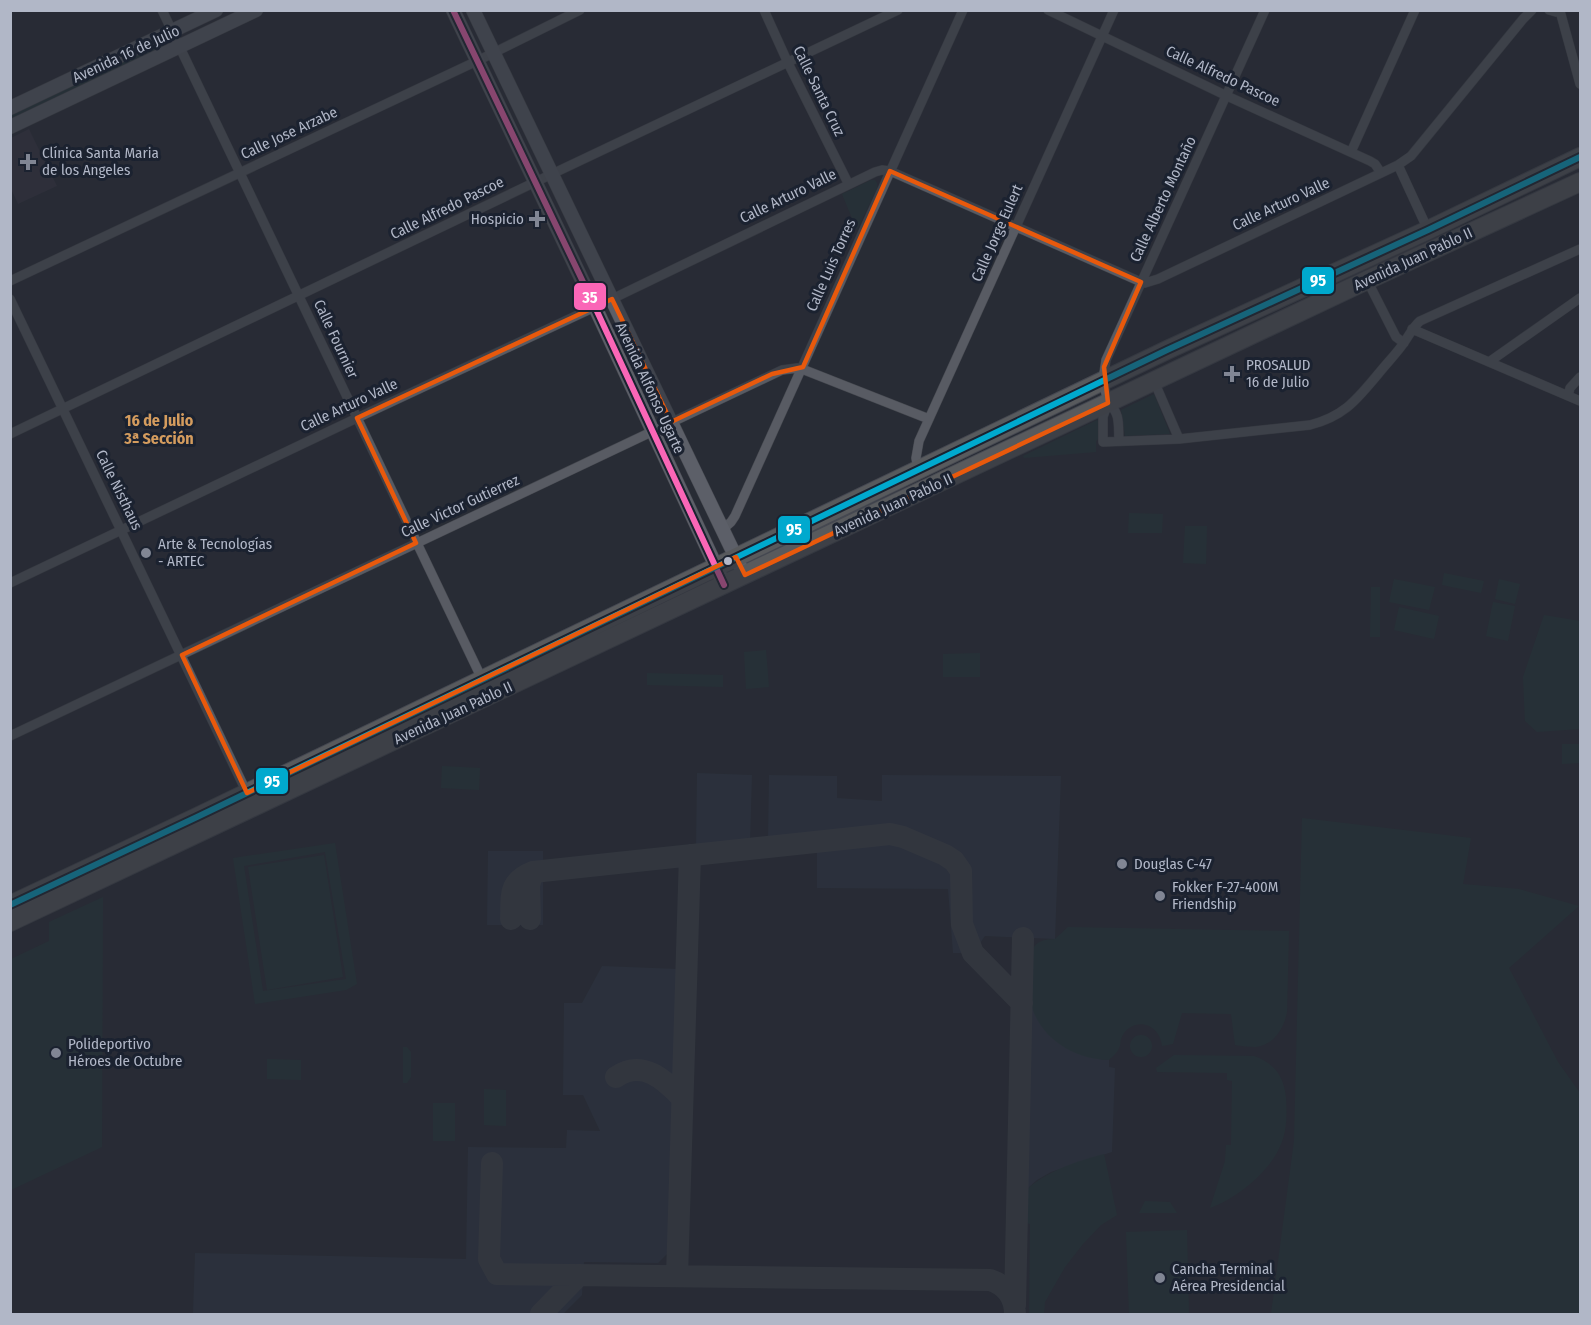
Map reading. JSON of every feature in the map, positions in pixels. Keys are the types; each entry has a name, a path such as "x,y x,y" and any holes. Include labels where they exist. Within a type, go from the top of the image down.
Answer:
{"highway":[{"name":"Avenida Juan Pablo II","path":"13,910 482,679 1103,380 1581,157"},
{"name":"Avenida Juan Pablo II","path":"13,910 724,585 1367,280 1581,182"}],"main road":[{"name":"Avenida 16 de Julio","path":"10,108 216,10"},
{"name":"Avenida 16 de Julio","path":"10,127 256,10"},
{"name":"Avenida Alfonso Ugarte","path":"453,10 595,307 724,585"},
{"name":"Avenida Alfonso Ugarte","path":"473,10 745,575"}],"street":[{"name":"Calle Fournier","path":"162,10 482,679"},
{"name":"Calle Jose Arzabe","path":"10,280 477,61 580,10"},
{"name":"Calle Santa Cruz","path":"764,10 848,183"},
{"name":"Calle Alfredo Pascoe","path":"10,434 898,10"},
{"name":"Calle Luis Torres","path":"723,529 735,516 963,10"},
{"name":"Calle Alfredo Pascoe","path":"1048,10 1227,96 1351,152 1375,164 1381,173"},
{"name":"Calle Jorge Eulert","path":"918,470 916,450 929,419 1114,10"},
{"name":"Calle Alberto Montaño","path":"1108,403 1103,380 1106,360 1265,10"},
{"path":"1351,152 1415,10"},
{"name":"Calle Arturo Valle","path":"1141,282 1158,279 1398,165 1411,156 1532,10"},
{"path":"1549,10 1560,11 1581,84"},
{"path":"1398,165 1428,230"},
{"name":"Calle Arturo Valle","path":"10,583 612,299 848,183 882,170 890,171"},
{"path":"890,171 1141,282"},
{"path":"1119,441 1118,417 1116,411 1108,403 1103,417 1103,442 1179,439 1310,425 1327,421 1356,400 1404,344 1419,321 1581,249"},
{"path":"1367,280 1395,337 1404,344"},
{"path":"1488,362 1581,298"},
{"name":"Calle Nisthaus","path":"10,299 248,793"},
{"path":"1412,329 1581,401"},
{"name":"Calle Victor Gutierrez","path":"10,736 772,374 790,368 802,369"},
{"path":"802,369 929,419"},
{"path":"1568,396 1570,388 1581,377"},
{"path":"1154,381 1179,439"}],"highlighted area":[{"path":"890,171 1141,282 1104,367 1108,403 745,575 736,557 247,793 182,655 416,543 357,418 612,299 671,422 772,374 803,367"}],"shaded area":[{"path":"162,43 167,49 11,126 11,113"},
{"name":"Clínica Santa Maria de los Angeles","path":"29,129 57,186 18,204 11,189 11,138"},
{"path":"875,180 877,188 857,230 842,194"},
{"path":"1154,394 1170,434 1125,436 1121,410"},
{"path":"1097,420 1100,422 1101,436 1096,441 1096,452 1024,458 1023,456"},
{"path":"1129,513 1163,514 1162,533 1128,533"},
{"path":"1185,526 1207,526 1206,564 1183,563"},
{"path":"1444,573 1484,581 1481,593 1442,585"},
{"path":"1394,579 1435,587 1429,610 1389,602"},
{"path":"1499,579 1520,584 1515,604 1495,599"},
{"path":"1371,587 1380,587 1380,637 1370,637"},
{"path":"1493,602 1515,606 1508,641 1486,636"},
{"path":"1399,607 1439,616 1434,639 1394,630"},
{"path":"1544,615 1580,621 1580,729 1537,732 1525,721 1523,677"},
{"path":"766,650 769,687 746,689 744,652"},
{"path":"980,653 980,677 943,677 943,654"},
{"path":"647,673 723,675 723,687 647,685"},
{"path":"1562,744 1580,744 1580,763 1562,764"},
{"path":"442,766 480,768 479,790 441,788"},
{"path":"697,773 752,775 750,843 696,849"},
{"path":"769,775 837,776 837,798 882,801 882,775 1061,776 1055,939 985,936 973,953 953,953 948,889 817,888 817,849 881,841 882,829 768,841"},
{"path":"1302,818 1471,838 1463,884 1519,889 1579,906 1509,968 1558,1062 1580,1093 1580,1314 1271,1314 1294,1141"},
{"path":"335,843 357,984 346,990 255,1004 233,858","holes":["325,852 346,979 263,991 244,866"]},
{"path":"488,851 543,851 543,925 487,925"},
{"path":"324,855 343,977 267,990 248,867"},
{"name":"Polideportivo Héroes de Octubre","path":"103,897 102,1147 11,1190 11,959 49,941 49,922"},
{"path":"1068,927 1289,931 1287,1012 1283,1024 1277,1035 1262,1046 1235,1045 1231,1014 1182,1013 1173,1044 1162,1046 1160,1037 1154,1030 1141,1024 1132,1026 1126,1031 1118,1050 1109,1060 1083,1056 1071,1051 1049,1036 1041,1026 1030,1001 1032,950 1040,942 1055,939"},
{"path":"602,966 678,969 668,1253 658,1263 584,1262 582,1295 563,1314 193,1314 195,1253 466,1259 468,1147 566,1148 567,1130 600,1131 583,1095 563,1095 564,1003 582,1003"},
{"path":"1030,1000 1041,1024 1099,1059 1109,1060 1109,1067 1115,1068 1112,1152 1051,1172 1026,1190"},
{"path":"1141,1035 1149,1038 1152,1046 1149,1054 1141,1057 1133,1054 1130,1046 1133,1038"},
{"path":"403,1047 407,1047 411,1052 411,1077 407,1083 403,1083"},
{"path":"1174,1055 1254,1056 1267,1062 1277,1071 1285,1090 1285,1127 1283,1139 1276,1154 1252,1183 1231,1198 1210,1208 1225,1161 1226,1145 1231,1145 1232,1081 1227,1080 1227,1073 1157,1072 1156,1068"},
{"path":"267,1059 301,1060 301,1080 267,1079"},
{"path":"484,1089 506,1090 506,1126 484,1125"},
{"path":"433,1103 455,1103 455,1141 433,1141"},
{"path":"1104,1154 1117,1215 1101,1225 1065,1267 1045,1302 1044,1314 1029,1314 1030,1224 1025,1223 1026,1190 1053,1172"},
{"path":"1145,1201 1170,1202 1177,1213 1139,1213"},
{"name":"Cancha Terminal Aérea Presidencial","path":"1187,1230 1189,1314 1129,1314 1126,1232"}],"taxiway":[{"path":"511,919 515,885 533,872 890,834 903,837 954,861 961,871 962,924 973,953 1022,1003"},
{"path":"677,1276 690,855"},
{"path":"530,919 529,885 533,872"},
{"path":"1015,1305 1023,938"},
{"path":"616,1077 635,1070 644,1071 660,1078 682,1098"},
{"path":"492,1163 489,1259 497,1274 990,1280 1001,1285 1008,1293 1015,1314"},
{"path":"541,1314 579,1275"}],"transit line":[{"name":"35","path":"453,10 595,307 724,585"},
{"name":"95","path":"10,905 1167,350 1580,157"}],"place":[{"name":"Clínica Santa Maria de los Angeles","path":"28,162"},
{"name":"Hospicio","path":"537,219"},
{"name":"PROSALUD 16 de Julio","path":"1232,374"},
{"name":"Arte & Tecnologías - ARTEC","path":"146,553"},
{"name":"Douglas C-47","path":"1122,864"},
{"name":"Fokker F-27-400M Friendship","path":"1160,896"},
{"name":"Polideportivo Héroes de Octubre","path":"56,1053"},
{"name":"Cancha Terminal Aérea Presidencial","path":"1160,1278"}],"district":[{"name":"16 de Julio 3ª Sección","path":"159,429"}]}
